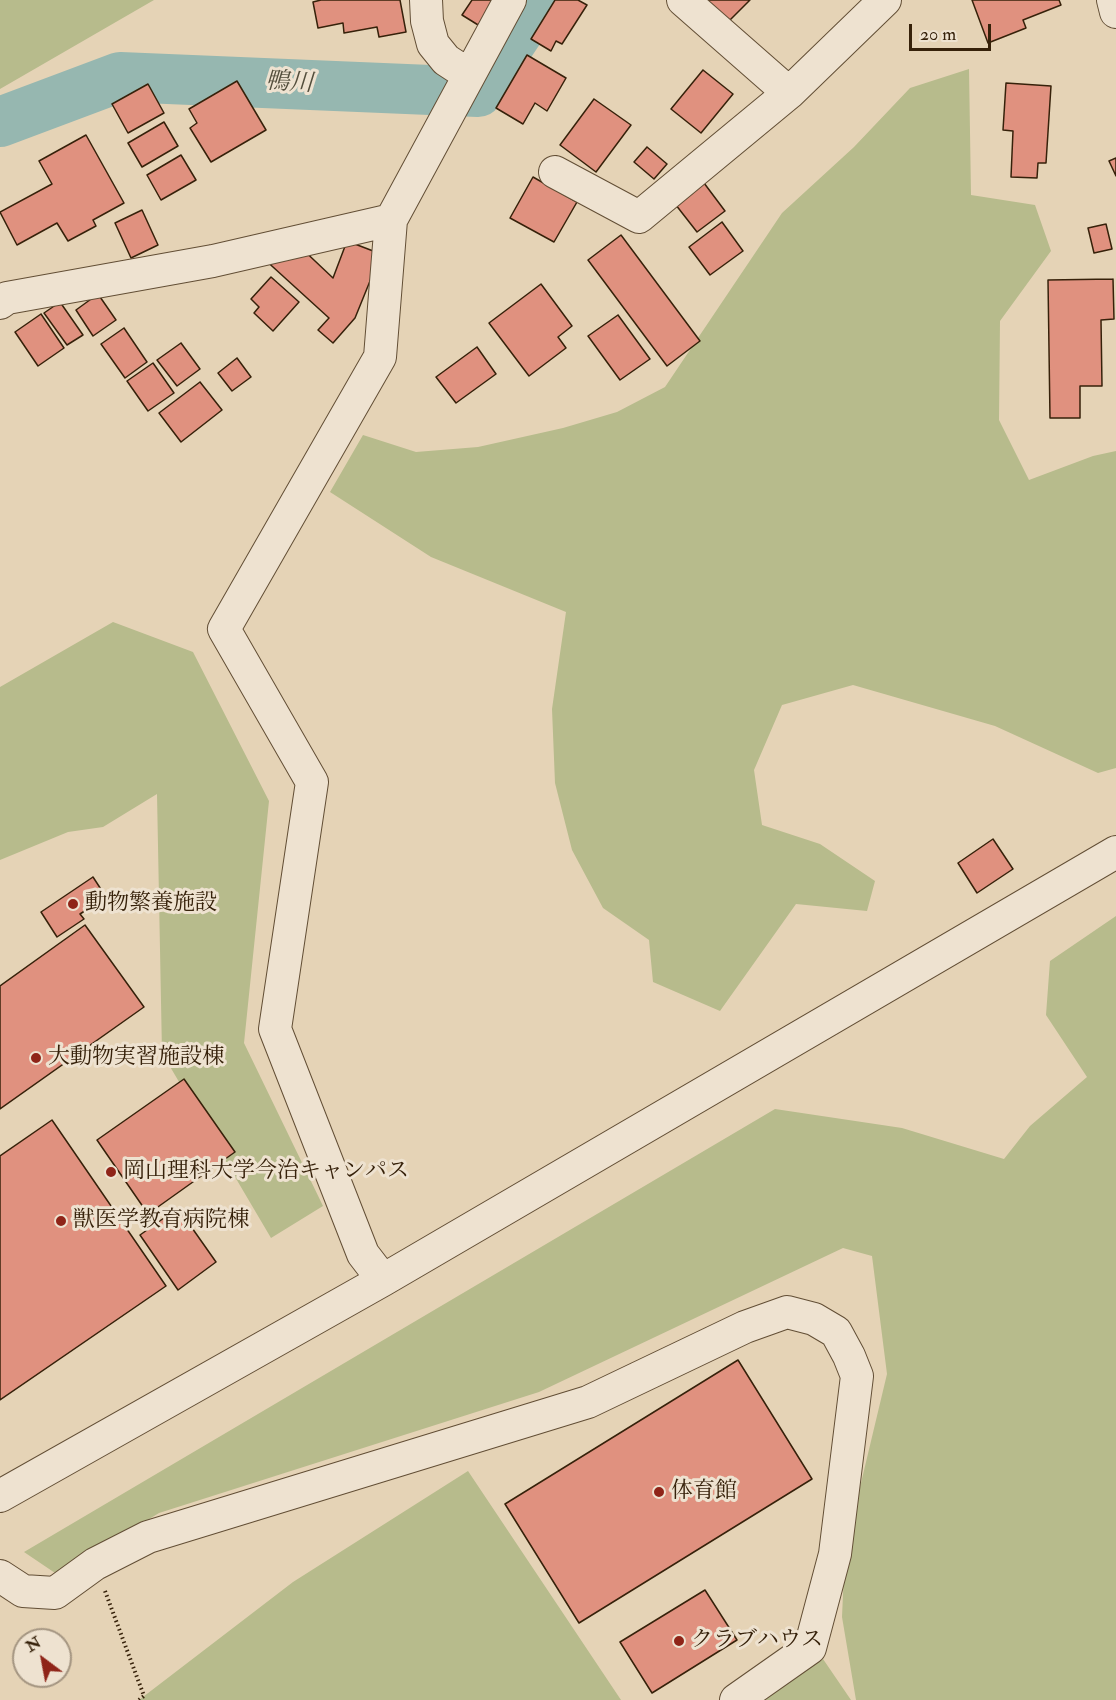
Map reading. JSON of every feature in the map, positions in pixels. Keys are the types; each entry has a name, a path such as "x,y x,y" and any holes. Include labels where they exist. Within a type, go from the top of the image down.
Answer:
{"street":[{"path":"426,0 433,44 446,60 469,75"},
{"path":"383,1280 363,1254 275,1029 312,782 224,629 380,357 391,220 510,0"},
{"path":"684,0 789,93"},
{"path":"555,172 639,217 789,93 885,0"},
{"path":"1113,0 1116,12"},
{"path":"0,303 7,298 213,261 391,220"},
{"path":"2,1492 383,1280 1116,852"},
{"path":"0,1576 23,1591 55,1593 96,1564 148,1537 588,1402 745,1327 787,1312 814,1320 837,1332 857,1376 835,1554 810,1648 736,1700"}],"path":[{"path":"96,1564 144,1696 139,1700"}],"green space":[{"path":"0,0 154,0 0,89"},
{"path":"969,69 971,195 1035,205 1051,251 1000,321 999,420 1029,480 1093,456 1116,451 1116,768 1098,773 995,726 853,685 782,705 754,770 762,825 820,844 875,881 867,911 796,904 720,1011 653,982 649,940 603,908 572,850 555,783 552,709 566,612 431,557 330,492 363,435 416,452 478,447 563,428 617,412 665,387 782,213 854,147 910,88"},
{"path":"113,622 193,652 269,801 244,1043 323,1206 271,1238 162,1053 157,794 103,827 68,832 0,860 0,687"},
{"path":"1116,916 1116,1700 856,1700 842,1617 845,1550 887,1374 872,1256 843,1248 539,1392 159,1513 58,1575 24,1552 775,1109 902,1128 1004,1159 1030,1126 1087,1077 1046,1015 1050,961"},
{"path":"468,1471 621,1700 139,1700 293,1582"},
{"path":"823,1659 851,1700 762,1700"}],"building":[{"path":"321,0 400,0 406,32 379,37 377,27 344,33 343,23 318,28 313,2"},
{"path":"472,0 501,0 483,28 462,15"},
{"path":"555,0 578,0 587,5 562,44 556,41 551,51 531,39"},
{"path":"705,0 750,0 728,22"},
{"path":"972,0 1059,0 1061,5 1023,20 1026,28 988,43"},
{"path":"527,55 566,78 547,111 535,103 523,124 496,108"},
{"path":"703,70 733,94 701,133 671,109"},
{"path":"237,81 266,130 211,162 190,128 197,123 189,109"},
{"path":"1006,83 1051,86 1046,163 1038,163 1037,178 1011,177 1013,131 1003,130"},
{"path":"148,84 164,113 128,133 112,104"},
{"path":"594,99 631,125 596,172 560,145"},
{"path":"164,122 178,146 142,167 128,143"},
{"path":"86,135 124,203 93,220 96,226 68,241 57,223 17,245 0,212 52,184 39,161"},
{"path":"647,147 667,164 654,179 634,162"},
{"path":"181,155 196,180 161,200 147,175"},
{"path":"1116,158 1116,176 1109,161"},
{"path":"533,177 577,202 554,242 510,218"},
{"path":"701,179 725,211 697,232 672,200"},
{"path":"142,210 158,245 131,258 115,223"},
{"path":"722,222 743,251 710,275 689,247"},
{"path":"1106,224 1112,249 1094,253 1088,228"},
{"path":"621,235 700,341 667,366 588,260"},
{"path":"347,241 381,254 355,318 333,343 318,330 329,318 262,257 297,244 333,278"},
{"path":"271,277 299,302 273,331 254,313 259,307 251,299"},
{"path":"1113,279 1114,319 1101,320 1102,386 1080,386 1080,418 1050,418 1048,280"},
{"path":"541,284 572,326 558,337 566,348 529,376 489,323"},
{"path":"98,294 116,320 93,336 76,310"},
{"path":"60,302 83,335 67,345 44,313"},
{"path":"41,314 64,348 38,366 15,332"},
{"path":"618,315 650,359 620,380 588,336"},
{"path":"124,328 147,362 125,378 101,344"},
{"path":"181,343 200,369 177,386 157,360"},
{"path":"477,347 496,374 456,403 436,377"},
{"path":"237,358 251,377 232,391 218,373"},
{"path":"153,363 174,393 148,411 127,381"},
{"path":"200,382 222,410 181,442 159,413"},
{"path":"993,839 1013,869 977,893 958,863"},
{"name":"動物繁養施設","path":"93,877 106,897 80,914 84,919 57,937 41,912"},
{"name":"大動物実習施設棟","path":"85,925 144,1007 0,1109 0,986"},
{"path":"184,1079 235,1152 148,1214 97,1140"},
{"name":"獣医学教育病院棟","path":"52,1120 166,1286 0,1400 0,1156"},
{"path":"178,1208 216,1262 178,1290 140,1235"},
{"name":"体育館","path":"738,1360 812,1479 579,1623 505,1504"},
{"name":"クラブハウス","path":"705,1590 737,1640 652,1693 620,1642"}],"waterway":[{"name":"鴨川","path":"0,122 120,77 478,92 528,17 534,0"}],"place":[{"name":"動物繁養施設","path":"73,904"},
{"name":"大動物実習施設棟","path":"36,1058"},
{"name":"岡山理科大学今治キャンパス","path":"111,1172"},
{"name":"獣医学教育病院棟","path":"61,1221"},
{"name":"体育館","path":"659,1492"},
{"name":"クラブハウス","path":"679,1641"}]}
